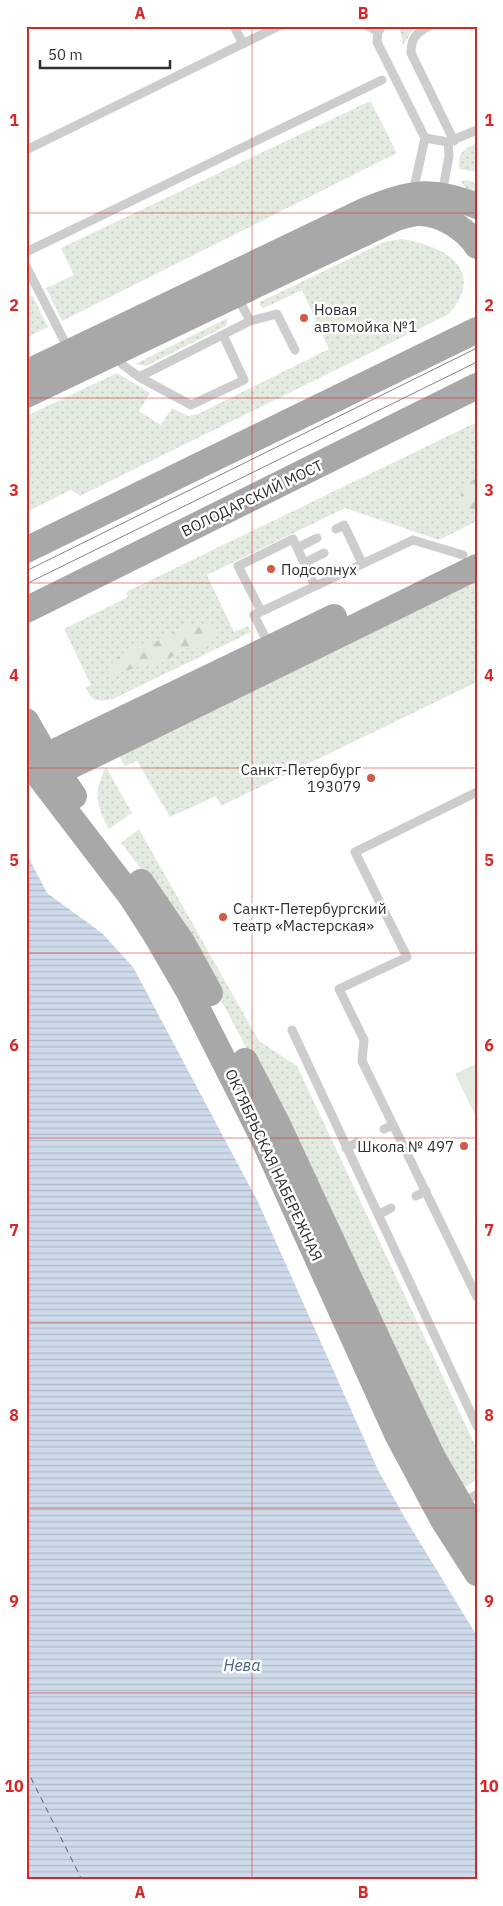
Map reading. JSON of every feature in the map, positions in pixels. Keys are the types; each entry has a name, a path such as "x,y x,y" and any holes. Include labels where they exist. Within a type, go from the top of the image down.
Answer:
{"main road":[{"path":"26,395 75,361 231,286 396,218 416,204 442,195 477,206"},
{"path":"416,204 433,215 448,220 473,240 477,246"},
{"path":"26,550 468,335 477,315"},
{"path":"26,373 75,361"},
{"name":"ВОЛОДАРСКИЙ МОСТ","path":"26,610 477,386"},
{"path":"42,766 270,648 472,556"},
{"path":"42,766 472,556"},
{"name":"ОКТЯБРЬСКАЯ НАБЕРЕЖНАЯ","path":"26,720 42,766 130,895 189,992 262,1136 397,1434 443,1520 477,1573"},
{"name":"ОКТЯБРЬСКАЯ НАБЕРЕЖНАЯ","path":"42,766 85,811 164,912 205,983 277,1124 432,1456 468,1500 477,1534"}],"lane":[{"path":"234,26 243,44"},
{"path":"26,150 280,26"},
{"path":"368,26 380,29 377,42 425,138 416,204"},
{"path":"430,26 420,31 414,37 411,44 411,53 451,142 442,195"},
{"path":"26,252 382,80"},
{"path":"425,138 451,142 477,130"},
{"path":"26,266 75,361"},
{"path":"231,286 250,321"},
{"path":"139,377 250,321 277,314 296,350"},
{"path":"108,345 123,365 139,377 191,405 244,380 223,335"},
{"path":"336,529 344,525 347,542 362,563"},
{"path":"297,548 317,538"},
{"path":"261,611 238,566 293,539 315,586"},
{"path":"270,648 254,615 362,563 413,540 472,556"},
{"path":"304,563 324,553"},
{"path":"477,792 354,852 407,957 339,989 364,1040 362,1060 477,1297"},
{"path":"292,1030 477,1426"},
{"path":"384,1129 394,1125"},
{"path":"346,1148 358,1142"},
{"path":"416,1196 426,1191"},
{"path":"378,1215 391,1208"}],"green space":[{"path":"405,26 415,26 403,45 400,29"},
{"path":"371,102 397,153 62,321 46,288 74,275 61,248"},
{"path":"477,143 477,172 459,169 459,159 462,152"},
{"path":"467,180 477,184 477,194 466,189 461,181"},
{"path":"401,239 416,242 444,253 455,262 462,272 464,284 460,298 449,314 80,496 71,490 26,512 26,416 117,373 150,393 139,411 161,425 172,408 188,416 198,414 329,349 302,290 264,308 260,306 260,302 384,242"},
{"path":"32,295 48,327 26,338 26,298"},
{"path":"228,318 226,326 146,366 135,364"},
{"path":"477,422 477,521 439,540 345,508 207,575 234,632 248,626 251,632 113,699 93,699 86,688 91,685 64,629 128,597 126,592"},
{"path":"477,478 477,508 470,511 458,505 463,486"},
{"path":"477,582 477,682 221,806 216,796 170,817 137,761 125,766 118,754 128,748"},
{"path":"191,624 208,624 214,633 202,648 185,648 164,662 138,667 100,679 111,664 126,650 158,641"},
{"path":"106,767 132,813 109,829 101,813 98,798 99,784"},
{"path":"139,829 259,1041 297,1066 477,1449 477,1479 460,1491 313,1181 230,1018 198,957 162,899 121,843"},
{"path":"477,1063 477,1119 455,1074"}],"water":[{"name":"Нева","path":"26,853 47,893 102,933 133,967 258,1202 378,1470 477,1636 477,1880 26,1880"}],"ferry route":[{"path":"26,1768 82,1880"}],"tram line":[{"path":"26,571 477,348"},
{"path":"26,584 477,362"}],"place":[{"name":"Новая автомойка №1","path":"304,318"},
{"name":"Подсолнух","path":"271,569"},
{"name":"Санкт-Петербург 193079","path":"371,778"},
{"name":"Санкт-Петербургский театр «Мастерская»","path":"223,917"},
{"name":"Школа № 497","path":"464,1146"}]}
